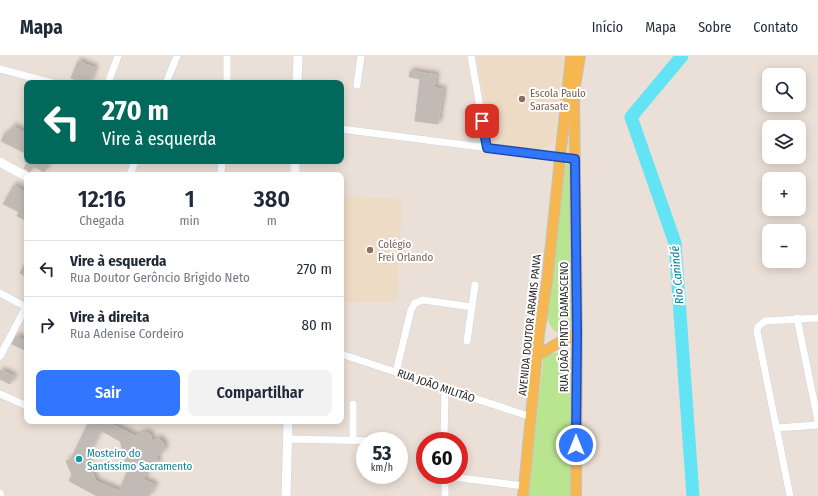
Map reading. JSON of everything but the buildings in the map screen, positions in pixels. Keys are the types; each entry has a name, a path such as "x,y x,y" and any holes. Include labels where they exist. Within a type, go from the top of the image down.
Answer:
{"main road":[{"name":"AVENIDA DOUTOR ARAMIS PAIVA","path":"524,491 537,356 547,281 571,56"},
{"name":"RUA JOÃO PINTO DAMASCENO","path":"576,496 577,333 574,92 580,56"},
{"path":"537,356 577,333"}],"street":[{"path":"109,80 118,56"},
{"path":"167,80 177,56"},
{"path":"227,56 227,80"},
{"path":"297,80 298,56"},
{"path":"357,85 361,56"},
{"path":"471,56 487,148"},
{"path":"0,69 41,80"},
{"path":"344,129 575,159"},
{"path":"0,162 24,175"},
{"path":"467,341 475,285"},
{"path":"0,293 24,305"},
{"path":"396,372 411,310 415,303 423,300 472,307"},
{"path":"0,356 24,312"},
{"path":"797,318 818,421"},
{"path":"790,496 757,332 758,327 765,321 818,318"},
{"name":"RUA JOÃO MILITÃO","path":"344,355 531,417"},
{"path":"444,432 445,388"},
{"path":"0,394 24,405"},
{"path":"353,404 353,440"},
{"path":"286,496 288,424"},
{"path":"776,428 818,425"},
{"path":"287,439 356,440"},
{"path":"468,480 524,491"},
{"path":"445,484 445,496"}],"shaded area":[{"name":"Escola Paulo Sarasate","path":"477,56 564,56 555,142 539,152 492,146"},
{"name":"Colégio Frei Orlando","path":"344,196 402,199 397,302 344,302"}],"green space":[{"path":"569,163 572,166 573,323 570,329 562,334 555,331 549,323 547,317 565,167 566,164"},
{"path":"560,352 567,354 572,360 573,496 528,496 543,360 550,354"}],"waterway":[{"name":"Rio Canindé","path":"682,56 631,117 675,243 693,496"}],"place":[{"name":"Escola Paulo Sarasate","path":"522,99"},
{"name":"Colégio Frei Orlando","path":"370,250"},
{"name":"Mosteiro do Santíssimo Sacramento","path":"79,459"}],"route":[{"path":"482,121 487,148 575,159 577,333 576,445"}]}
